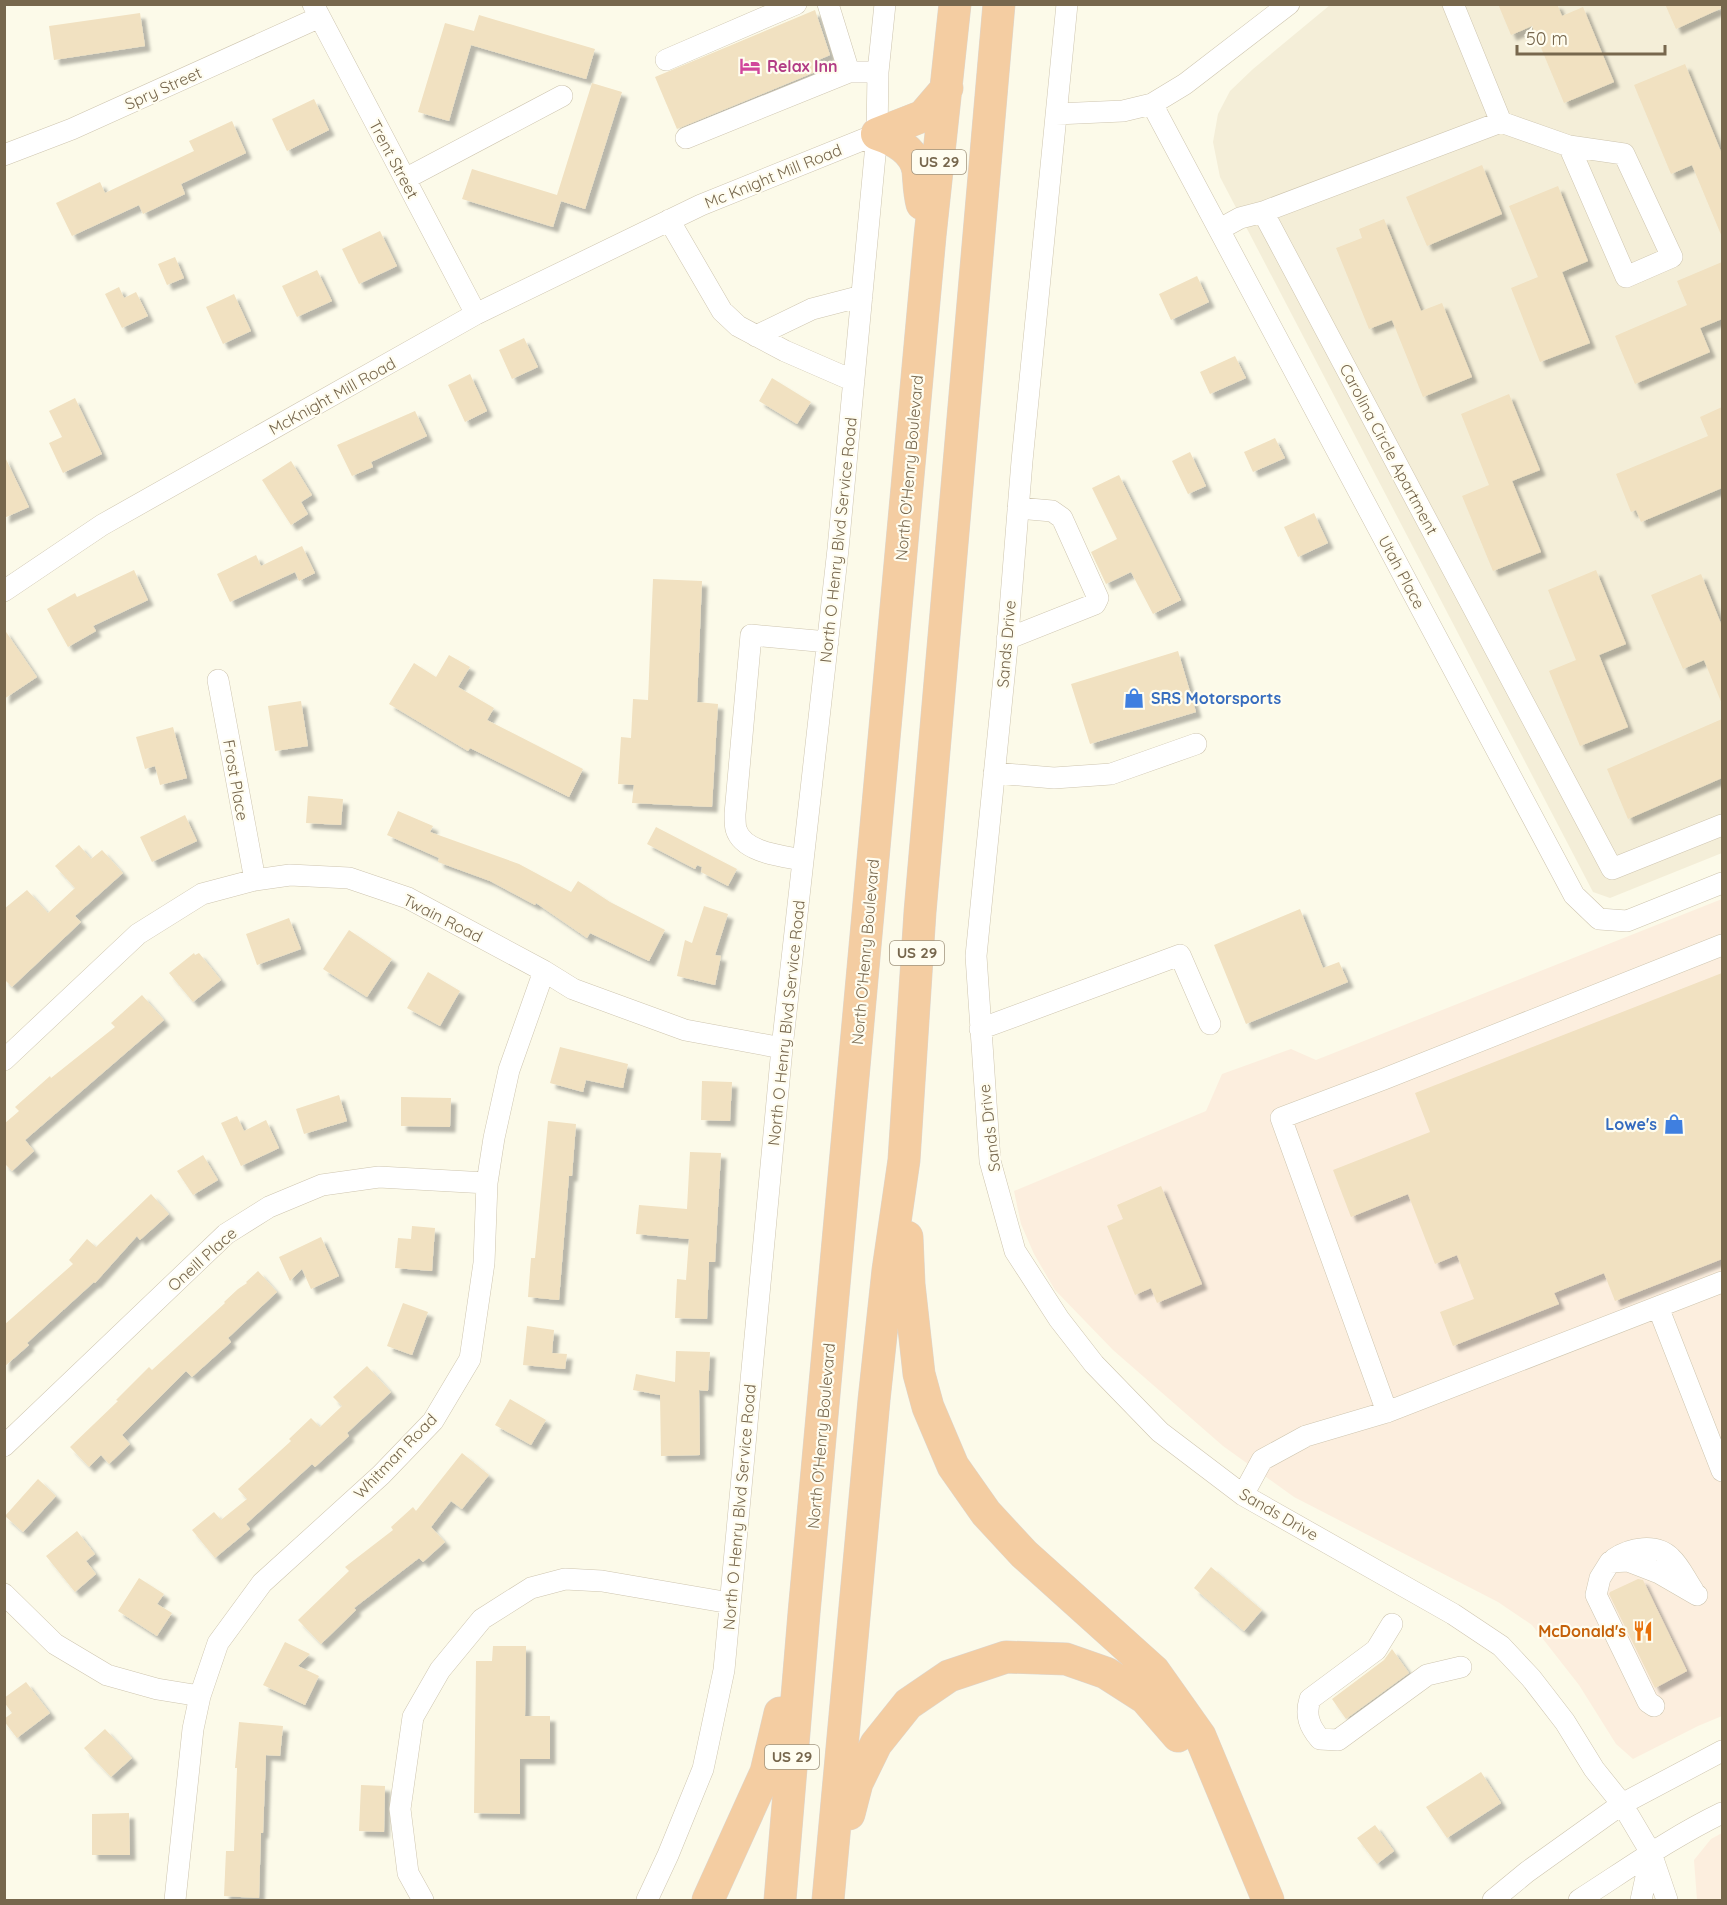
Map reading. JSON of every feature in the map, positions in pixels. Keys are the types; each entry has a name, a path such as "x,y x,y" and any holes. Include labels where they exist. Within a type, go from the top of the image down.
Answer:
{"highway":[{"name":"North O'Henry Boulevard","path":"780,1900 804,1613 930,236 955,4"},
{"name":"US 29","path":"828,1900 876,1377 904,1160 920,912 999,4"},
{"path":"878,134 923,116 947,88"},
{"path":"878,134 892,139 913,157 918,168 919,196 930,236"},
{"path":"904,1160 909,1284 919,1374 928,1407 953,1466 986,1513 1023,1554 1154,1671 1200,1736 1258,1892"},
{"path":"708,1900 766,1772 804,1613"},
{"path":"835,1900 847,1822 854,1793 876,1744 908,1704 949,1676 1006,1657 1066,1659 1106,1673 1145,1698 1180,1738 1258,1892 1282,1900"}],"street":[{"path":"666,60 796,4"},
{"path":"828,4 849,72"},
{"path":"878,134 878,72 885,4"},
{"name":"Sands Drive","path":"1067,4 976,956 990,1161 1015,1251 1059,1319 1094,1364 1160,1432 1243,1495 1453,1614 1501,1646 1547,1698 1594,1769 1622,1804 1651,1853 1667,1900"},
{"path":"1056,114 1123,111 1152,104 1185,84 1289,4"},
{"path":"1453,4 1501,122"},
{"name":"Spry Street","path":"4,155 72,129 317,11"},
{"name":"Trent Street","path":"317,11 476,314"},
{"path":"686,138 849,72 878,72"},
{"path":"405,179 562,96"},
{"name":"Utah Place","path":"1152,104 1574,895 1599,919 1627,921 1722,883"},
{"path":"1220,229 1240,218 1263,212 1501,122 1569,146 1624,154 1672,257 1626,277 1569,146"},
{"name":"Mc Knight Mill Road","path":"669,220 878,134"},
{"name":"North O Henry Blvd Service Road","path":"647,1900 669,1854 704,1769 724,1670 783,1048 828,642 878,134"},
{"name":"Carolina Circle Apartment","path":"1263,212 1612,869 1722,825"},
{"path":"669,220 722,311 738,326 785,351 854,381"},
{"name":"McKnight Mill Road","path":"4,591 102,525 476,314 669,220"},
{"path":"756,336 813,309 862,296"},
{"path":"1007,639 1095,604 1098,598 1062,518 1052,511 1018,508"},
{"path":"803,860 752,848 737,831 735,814 751,635 828,642"},
{"name":"Frost Place","path":"218,680 255,880"},
{"path":"994,773 1054,778 1111,774 1196,744"},
{"name":"Twain Road","path":"4,1060 138,934 202,894 255,880 290,875 349,878 408,898 544,971 573,990 685,1030 783,1048"},
{"path":"1388,1412 1281,1118 1722,945"},
{"path":"980,1029 1180,955 1210,1024"},
{"name":"Whitman Road","path":"176,1900 193,1729 200,1695 218,1643 262,1582 381,1475 433,1421 470,1359 484,1263 487,1183 494,1138 509,1070 544,971"},
{"name":"Oneill Place","path":"4,1446 226,1234 269,1207 322,1185 379,1177 487,1183"},
{"path":"1243,1495 1262,1460 1306,1436 1388,1412 1722,1282"},
{"path":"1658,1307 1722,1471"},
{"path":"1654,1706 1648,1702 1596,1595 1599,1578 1610,1562 1628,1561 1659,1573 1697,1595"},
{"path":"423,1900 408,1873 400,1809 413,1716 440,1670 482,1619 531,1588 565,1579 602,1581 730,1603"},
{"path":"4,1594 55,1644 107,1675 157,1689 200,1695"},
{"path":"1392,1624 1376,1650 1310,1699 1306,1710 1313,1730 1320,1738 1338,1740 1427,1675 1461,1667"},
{"path":"1493,1900 1527,1872 1622,1804 1722,1751"},
{"path":"1579,1900 1697,1825 1722,1813"},
{"path":"1641,1900 1651,1853"}],"shaded area":[{"path":"1330,5 1722,5 1722,853 1610,898 1593,892 1220,177 1213,142 1218,114 1230,91"},
{"path":"1722,899 1722,1716 1633,1759 1616,1744 1579,1685 1532,1625 1498,1602 1294,1497 1223,1446 1113,1350 1055,1290 1034,1254 1021,1224 1014,1191 1206,1111 1222,1074 1291,1049 1316,1060"},
{"path":"1722,1833 1722,1900 1697,1900 1694,1860 1711,1839"}],"building":[{"path":"1498,4 1557,4 1562,16 1583,7 1614,82 1564,103 1532,26 1511,35"},
{"path":"1665,4 1722,4 1722,8 1676,29"},
{"name":"Relax Inn","path":"815,10 830,55 816,61 820,70 677,129 655,77"},
{"path":"140,13 145,46 54,60 49,26"},
{"path":"479,15 595,49 586,79 471,45 449,121 418,112 445,23 474,31"},
{"path":"1685,64 1722,154 1722,237 1692,165 1671,174 1634,85"},
{"path":"592,83 622,92 585,209 561,201 553,227 462,199 472,169 557,195"},
{"path":"314,99 329,130 287,151 272,119"},
{"path":"232,121 246,153 181,184 185,194 143,214 139,205 72,236 56,203 100,182 105,193 194,151 189,141"},
{"path":"1482,165 1502,214 1427,246 1406,197"},
{"path":"1558,186 1588,261 1562,272 1590,343 1540,362 1511,288 1538,277 1509,206"},
{"path":"1384,219 1421,311 1442,303 1472,377 1423,397 1392,320 1369,329 1336,248 1362,238 1359,229"},
{"path":"380,231 397,266 359,284 342,249"},
{"path":"175,257 184,278 167,285 158,264"},
{"path":"1722,262 1722,319 1700,328 1710,352 1635,384 1615,336 1687,305 1677,281"},
{"path":"317,270 332,301 297,317 282,286"},
{"path":"1197,276 1209,302 1171,320 1159,294"},
{"path":"119,287 124,298 136,292 148,316 122,328 105,294"},
{"path":"234,294 251,331 223,344 206,307"},
{"path":"524,338 538,367 512,379 499,350"},
{"path":"1235,356 1246,378 1210,394 1200,372"},
{"path":"470,374 487,411 465,422 448,385"},
{"path":"772,378 811,402 797,424 759,401"},
{"path":"1509,394 1540,470 1512,481 1541,552 1493,571 1462,496 1489,485 1461,414"},
{"path":"75,398 102,454 63,473 49,443 62,437 49,411"},
{"path":"1722,407 1722,488 1641,522 1636,510 1631,512 1616,474 1708,436 1700,417"},
{"path":"415,411 427,436 371,462 373,467 352,476 337,445"},
{"path":"1275,438 1285,458 1253,472 1244,452"},
{"path":"1190,452 1206,486 1188,494 1172,461"},
{"path":"4,455 29,507 4,518"},
{"path":"291,461 312,495 301,502 308,514 291,525 262,480"},
{"path":"1119,475 1181,600 1153,614 1131,572 1106,584 1091,552 1117,539 1092,488"},
{"path":"1314,513 1328,543 1298,557 1284,527"},
{"path":"302,546 315,573 299,581 295,572 230,602 217,574 256,555 261,566"},
{"path":"134,570 148,600 93,626 96,631 68,647 47,609 75,593 77,597"},
{"path":"1596,570 1626,644 1599,655 1628,727 1580,746 1549,671 1576,660 1548,590"},
{"path":"1701,574 1722,626 1722,704 1704,660 1683,669 1651,595"},
{"path":"653,579 702,581 697,702 718,704 712,807 632,803 634,785 618,784 621,737 631,738 633,699 648,700"},
{"path":"4,629 37,677 4,699"},
{"name":"SRS Motorsports","path":"1178,651 1196,712 1090,744 1071,684"},
{"path":"449,655 470,667 458,687 494,708 487,720 583,769 569,797 470,748 468,751 389,704 414,663 436,677"},
{"path":"301,701 308,746 275,751 268,706"},
{"path":"1722,719 1722,778 1628,819 1607,769"},
{"path":"173,727 187,778 160,785 155,766 145,769 136,737"},
{"path":"308,796 343,799 341,825 306,823"},
{"path":"398,811 433,826 430,832 519,864 571,892 578,881 610,902 665,930 649,961 590,933 587,938 536,903 535,905 490,881 438,862 439,858 387,835"},
{"path":"185,815 197,841 152,862 140,837"},
{"path":"656,827 737,869 728,886 701,872 702,867 697,865 695,869 647,844"},
{"path":"79,845 91,859 102,850 123,873 75,916 81,922 12,987 4,979 4,909 27,890 48,913 75,888 55,866"},
{"path":"704,906 728,914 715,955 721,956 715,985 677,976 685,940 692,943"},
{"path":"1300,909 1323,968 1339,962 1348,982 1246,1024 1214,945"},
{"path":"289,918 301,949 257,965 246,934"},
{"path":"349,930 392,959 367,997 323,969"},
{"path":"194,953 195,955 199,953 221,980 193,1002 169,973"},
{"path":"428,972 460,991 440,1026 407,1008"},
{"path":"1722,973 1722,1259 1615,1301 1604,1273 1554,1293 1559,1304 1453,1346 1440,1312 1474,1299 1457,1255 1435,1264 1408,1194 1351,1217 1333,1170 1430,1132 1415,1093"},
{"path":"142,995 164,1020 25,1140 34,1151 12,1171 4,1163 4,1124 19,1111 15,1107 50,1076 51,1078 115,1027 111,1023"},
{"path":"560,1047 628,1064 623,1088 586,1080 583,1092 550,1083"},
{"path":"702,1081 732,1082 730,1121 701,1120"},
{"path":"339,1095 347,1121 304,1134 296,1109"},
{"path":"401,1097 451,1098 450,1127 401,1126"},
{"path":"237,1116 244,1131 266,1120 279,1148 241,1166 221,1123"},
{"path":"548,1121 576,1124 572,1176 569,1176 559,1300 528,1297 531,1258 535,1258"},
{"path":"690,1152 721,1153 715,1262 709,1262 707,1319 675,1318 677,1279 686,1280 689,1239 636,1234 639,1205 687,1209"},
{"path":"203,1155 218,1180 193,1195 177,1171"},
{"path":"1161,1186 1202,1284 1157,1303 1151,1288 1135,1295 1107,1226 1123,1219 1117,1205"},
{"path":"151,1194 169,1214 140,1240 137,1236 95,1283 27,1343 29,1345 4,1367 4,1325 73,1264 69,1260 87,1239 96,1247"},
{"path":"412,1226 435,1228 432,1271 395,1268 398,1238 411,1239"},
{"path":"321,1237 339,1276 311,1289 302,1269 290,1281 279,1257"},
{"path":"258,1271 277,1292 228,1338 231,1342 192,1377 186,1371 122,1435 130,1444 109,1464 101,1455 89,1467 70,1447 118,1401 116,1400 149,1367 152,1370"},
{"path":"403,1303 428,1312 412,1355 387,1346"},
{"path":"527,1326 554,1330 552,1353 567,1354 565,1369 523,1365"},
{"path":"676,1351 710,1352 708,1391 699,1390 700,1455 661,1456 660,1395 633,1390 636,1374 675,1382"},
{"path":"367,1366 391,1392 347,1433 349,1436 315,1467 312,1464 246,1524 250,1529 215,1558 192,1530 214,1512 221,1520 247,1499 238,1489 291,1441 289,1439 311,1418 320,1427 342,1406 333,1397"},
{"path":"510,1399 546,1420 531,1445 495,1425"},
{"path":"462,1453 489,1475 462,1509 451,1501 431,1527 445,1542 423,1562 419,1558 354,1608 356,1610 321,1644 298,1620 349,1571 345,1567 393,1530 391,1527 413,1507 416,1511"},
{"path":"38,1479 56,1496 23,1532 5,1516"},
{"path":"77,1531 95,1554 86,1561 96,1574 75,1592 46,1556"},
{"path":"1211,1567 1262,1610 1244,1631 1194,1588"},
{"path":"139,1578 164,1594 157,1604 172,1613 157,1636 118,1611"},
{"path":"1638,1579 1643,1580 1687,1671 1655,1688 1609,1594"},
{"path":"285,1642 310,1654 298,1666 319,1676 305,1705 263,1685"},
{"path":"493,1646 526,1646 525,1716 550,1716 550,1759 520,1759 520,1814 474,1813 476,1661 492,1661"},
{"path":"1392,1649 1409,1673 1346,1719 1332,1699 1384,1660"},
{"path":"26,1682 50,1713 17,1738 4,1721 12,1713 4,1702 4,1698"},
{"path":"239,1722 283,1726 280,1756 266,1755 259,1898 224,1896 226,1851 234,1851 237,1768 235,1768"},
{"path":"105,1729 132,1758 111,1777 84,1748"},
{"path":"1481,1772 1501,1803 1447,1838 1426,1807"},
{"path":"361,1785 385,1786 384,1832 359,1831"},
{"path":"129,1813 130,1855 92,1855 92,1814"},
{"path":"1375,1825 1394,1851 1377,1864 1357,1838"}],"place":[{"name":"Relax Inn","path":"750,66"},
{"name":"SRS Motorsports","path":"1134,698"},
{"name":"Lowe's","path":"1674,1124"},
{"name":"McDonald's","path":"1643,1631"}]}
